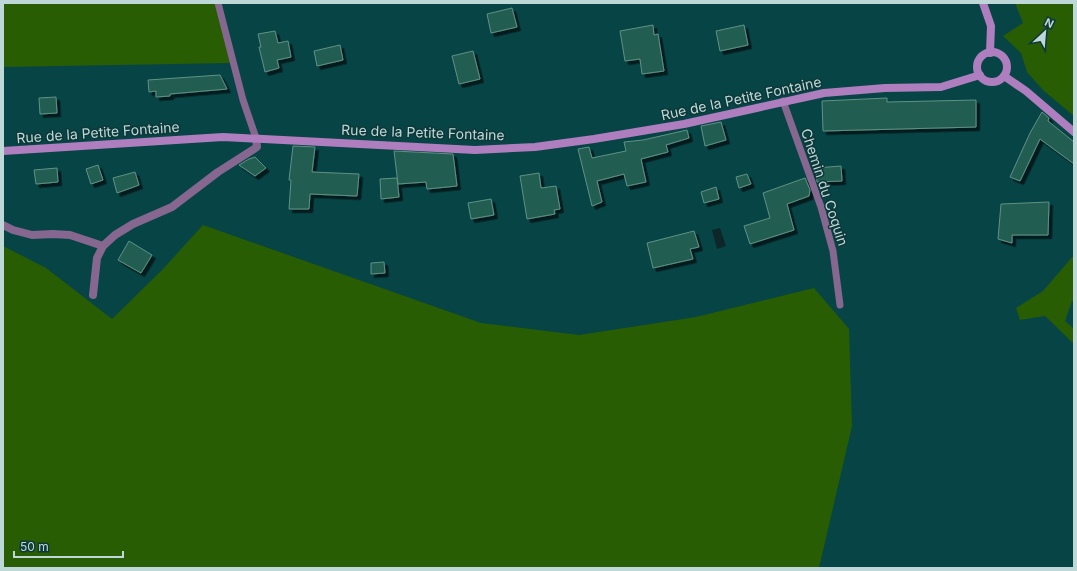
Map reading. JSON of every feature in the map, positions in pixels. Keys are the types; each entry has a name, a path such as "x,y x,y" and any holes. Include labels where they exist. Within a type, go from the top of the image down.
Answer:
{"street":[{"path":"983,3 990,21 990,53"},
{"path":"990,53 995,53 1004,58 1007,67 1004,76 996,82 987,81 980,76 977,66 979,61 986,54 990,53"},
{"name":"Rue de la Petite Fontaine","path":"3,151 223,137 474,150 535,147 684,124 824,93 885,88 942,87 980,76"},
{"path":"1004,76 1026,91 1074,132"},
{"path":"93,294 97,258 103,246 133,224 172,207 218,172 257,147 256,138"},
{"path":"3,225 13,230 32,235 70,235 103,246"}],"lane":[{"path":"218,3 243,100 256,138"},
{"name":"Chemin du Coquin","path":"783,101 820,207 833,251 840,305"}],"green space":[{"path":"3,3 216,3 231,63 3,67"},
{"path":"1015,3 1074,3 1074,116 1044,91 1034,80 1027,72 1021,53 1003,36 1023,23"},
{"path":"203,225 481,323 579,335 696,317 814,288 849,329 852,426 819,568 3,568 3,246 46,268 112,319 162,270"},
{"path":"1074,255 1074,301 1072,301 1065,321 1074,329 1074,344 1045,316 1020,320 1016,308 1043,291"}],"water":[{"path":"720,228 726,246 717,249 712,230"}],"building":[{"path":"512,8 517,27 491,33 487,14"},
{"path":"653,25 654,35 658,34 664,71 642,74 640,59 625,61 620,31"},
{"path":"744,25 748,45 720,51 716,31"},
{"path":"275,31 278,43 288,41 291,57 277,60 279,68 265,72 259,47 261,47 258,34"},
{"path":"340,45 343,60 317,66 314,51"},
{"path":"473,51 480,79 459,84 452,56"},
{"path":"220,75 227,89 170,94 170,96 156,97 156,91 149,92 148,80"},
{"path":"56,97 57,113 40,114 39,98"},
{"path":"887,98 887,102 976,100 976,127 823,131 822,101"},
{"path":"1042,112 1049,118 1048,121 1074,142 1074,164 1040,139 1020,181 1010,177 1030,133"},
{"path":"721,122 726,140 705,146 701,126"},
{"path":"687,130 689,138 666,145 668,152 641,159 646,182 627,186 624,174 597,181 602,202 592,206 578,149 589,147 592,158 626,151 624,142 643,140"},
{"path":"293,146 315,147 312,172 359,174 357,196 310,194 309,209 289,209 291,180 289,180"},
{"path":"394,151 453,154 457,186 427,189 426,182 398,184"},
{"path":"255,157 266,168 255,176 239,165"},
{"path":"98,165 103,180 91,184 86,169"},
{"path":"841,166 842,181 817,182 816,168"},
{"path":"57,168 58,182 36,184 34,170"},
{"path":"135,172 139,185 117,193 113,178"},
{"path":"539,173 541,188 556,186 560,209 554,210 555,214 527,219 520,176"},
{"path":"747,174 751,184 739,188 736,177"},
{"path":"397,178 399,197 381,199 380,179"},
{"path":"805,178 810,190 809,196 787,204 794,230 750,244 744,226 770,218 763,193"},
{"path":"716,187 719,199 704,203 701,192"},
{"path":"491,199 494,215 471,219 468,203"},
{"path":"1049,202 1048,235 1012,235 1012,243 998,239 1001,204"},
{"path":"694,231 699,247 690,249 693,259 653,268 647,243"},
{"path":"129,241 152,255 141,273 118,260"},
{"path":"384,262 385,273 371,274 371,263"}]}
